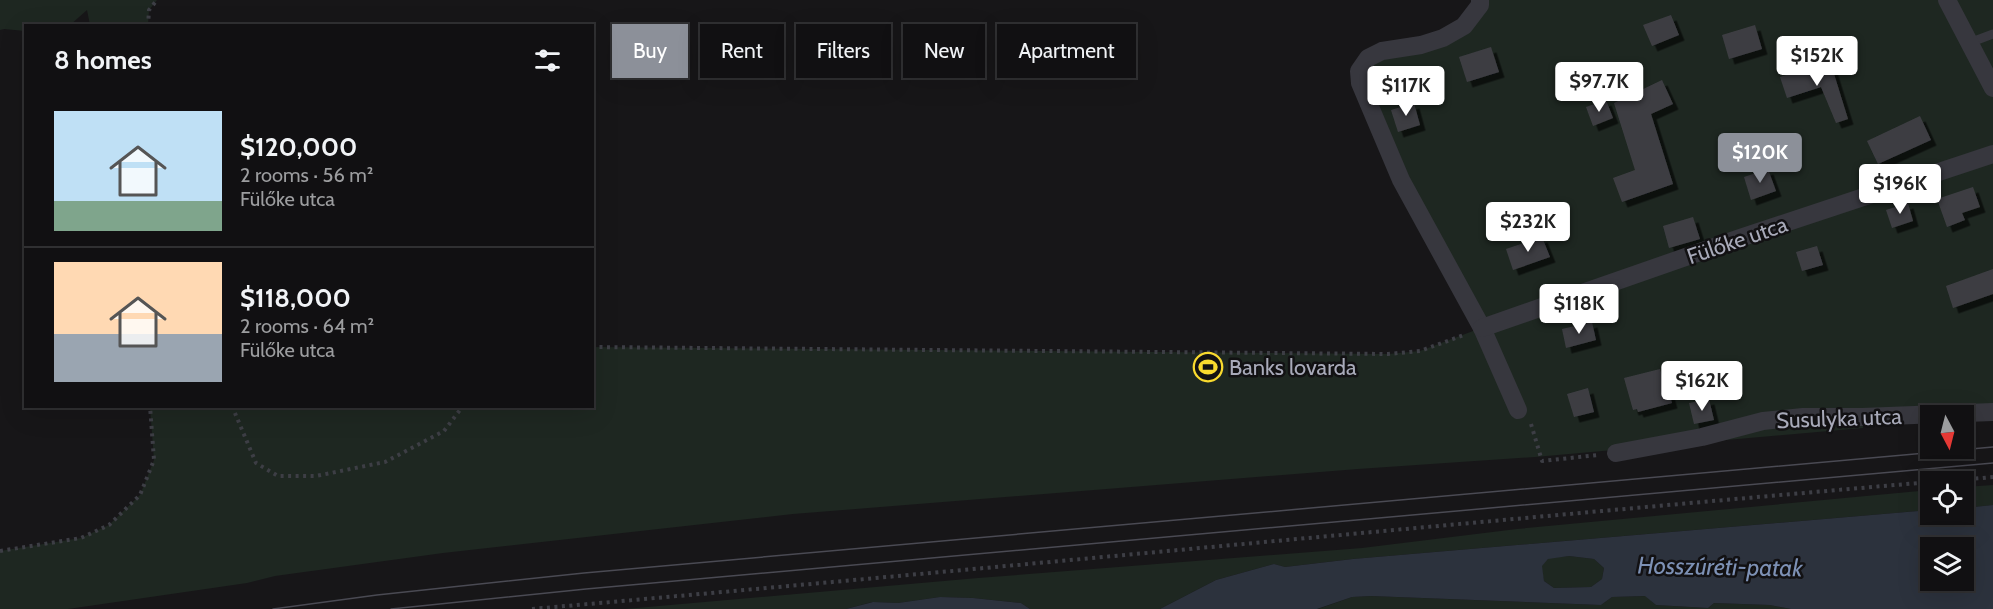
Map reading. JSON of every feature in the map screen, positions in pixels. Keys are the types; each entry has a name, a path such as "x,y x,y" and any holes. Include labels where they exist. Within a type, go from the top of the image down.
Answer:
{"street":[{"path":"1480,0 1480,5 1464,26 1443,38 1421,45 1382,51 1368,58 1359,71 1360,83 1401,180 1482,328 1518,410"},
{"path":"1947,0 1993,88"},
{"name":"Fülőke utca","path":"1482,328 1740,238 1993,154"},
{"name":"Susulyka utca","path":"1616,453 1702,437 1763,421 1803,417 1993,412"}],"lane":[{"path":"1969,43 1993,34"}],"path":[{"path":"148,24 149,10 157,0"},
{"path":"594,347 1388,354 1420,351 1482,328"},
{"path":"0,551 81,538 109,525 140,495 154,460 150,408"},
{"path":"233,408 256,463 278,476 316,476 386,462 444,431 461,408"},
{"path":"1518,410 1528,414 1542,461 1616,453"},
{"path":"1974,479 1993,477"},
{"path":"532,609 1920,483"}],"shaded area":[{"path":"0,0 157,0 149,10 148,24 90,24 87,10 71,24 24,24 24,31 0,30"},
{"path":"1480,0 1993,0 1993,412 1974,413 1974,405 1920,405 1920,415 1862,418 1863,428 1535,457 793,514 443,553 275,576 247,583 68,609 0,609 0,551 81,538 109,525 140,495 154,460 150,408 594,408 594,347 1388,354 1420,351 1481,328 1360,83 1368,58 1443,38"},
{"path":"1993,485 1993,505 1974,507 1974,486"},
{"path":"1920,491 1920,511 1353,559 1285,567 1274,564 1216,580 1160,609 1030,609 1021,603 940,597 898,603 872,602 846,609 625,609 1362,548 1517,529"},
{"path":"1569,556 1594,559 1604,568 1602,579 1591,587 1554,588 1544,581 1541,566 1549,558"},
{"path":"1646,596 1656,605 1708,608 1714,603 1770,605 1791,609 1318,609 1352,597 1601,605 1612,597"}],"water":[{"name":"Hosszúréti-patak","path":"1993,505 1993,609 1791,609 1770,605 1714,603 1708,608 1656,605 1645,596 1612,597 1601,605 1371,596 1352,597 1317,609 1160,609 1216,580 1274,564 1285,567 1353,559 1920,511 1920,525 1974,525 1974,507","holes":["1569,556 1594,559 1604,568 1602,579 1591,587 1554,588 1544,581 1542,566 1548,559"]},
{"path":"940,597 1021,603 1030,609 846,609 873,602 898,603"}],"building":[{"path":"1671,15 1679,35 1652,46 1643,25"},
{"path":"1755,25 1762,49 1729,59 1722,35"},
{"path":"1491,47 1499,72 1467,82 1459,57"},
{"path":"1830,61 1848,119 1836,123 1821,87 1787,98 1780,77"},
{"path":"1662,80 1673,104 1651,114 1673,184 1622,202 1613,178 1635,170 1614,103"},
{"path":"1606,100 1613,118 1593,126 1586,107"},
{"path":"1414,103 1420,125 1398,132 1391,110"},
{"path":"1920,116 1931,140 1878,164 1867,141"},
{"path":"1768,169 1776,191 1751,200 1744,177"},
{"path":"1973,187 1980,207 1962,213 1965,220 1947,227 1937,199"},
{"path":"1908,203 1913,221 1892,228 1886,210"},
{"path":"1693,217 1700,239 1669,248 1663,226"},
{"path":"1542,237 1550,257 1513,270 1506,249"},
{"path":"1817,246 1823,265 1802,271 1796,252"},
{"path":"1993,269 1993,294 1953,308 1946,286"},
{"path":"1592,322 1596,340 1566,348 1562,329"},
{"path":"1660,369 1672,403 1638,412 1637,409 1633,410 1624,378"},
{"path":"1588,388 1594,412 1574,417 1567,394"},
{"path":"1709,399 1714,420 1694,424 1689,403"}],"tram line":[{"path":"273,609 377,595 584,573 1993,447"},
{"path":"391,609 586,589 1993,463"}],"place":[{"name":"Banks lovarda","path":"1208,367"}]}
